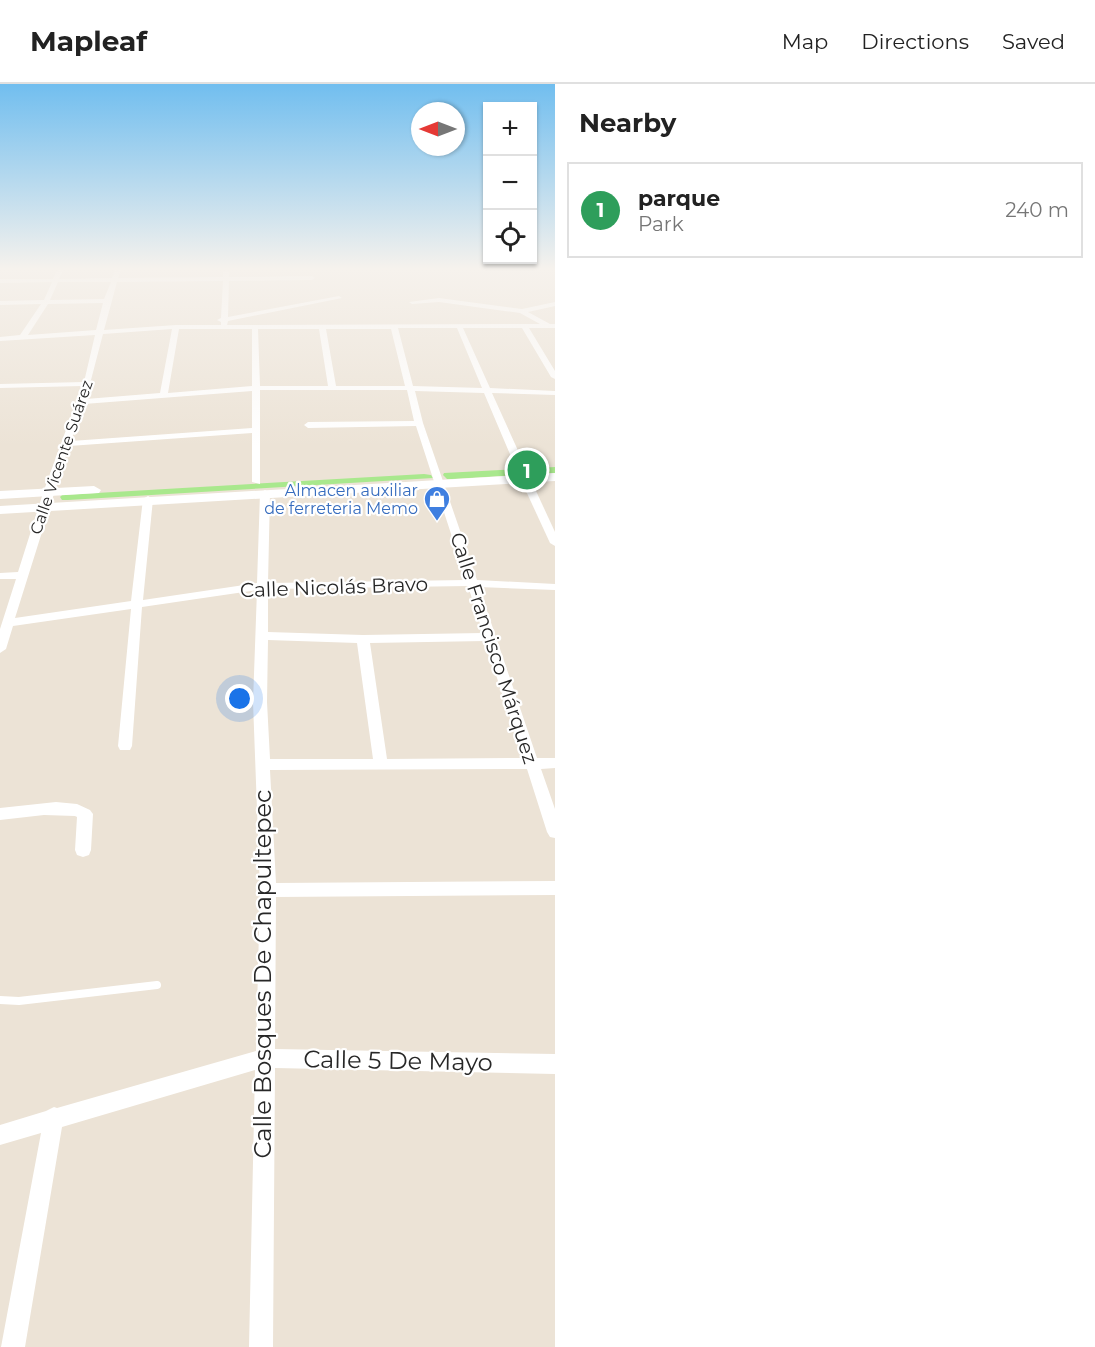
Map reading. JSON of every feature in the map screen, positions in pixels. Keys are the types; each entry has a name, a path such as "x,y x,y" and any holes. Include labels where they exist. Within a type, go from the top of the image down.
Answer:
{"main road":[{"path":"0,510 46,500 522,472 555,465"},
{"path":"522,472 555,477"},
{"path":"0,495 46,500 148,499 261,487"}],"street":[{"path":"23,337 28,329"},
{"name":"Calle Vicente Suárez","path":"0,649 46,500 87,384 100,329"},
{"path":"0,339 146,329"},
{"path":"164,394 176,329"},
{"name":"Calle Bosques De Chapultepec","path":"255,329 256,430 261,487 263,586 262,765 268,890 261,1347"},
{"path":"322,329 333,388"},
{"name":"Calle Francisco Márquez","path":"395,329 419,423 555,832"},
{"path":"460,329 555,543"},
{"path":"526,329 555,376"},
{"path":"0,386 87,384"},
{"path":"81,402 256,388 410,388 555,393"},
{"path":"308,425 419,423"},
{"path":"66,444 256,430"},
{"path":"125,746 148,499"},
{"path":"0,576 22,575"},
{"name":"Calle Nicolás Bravo","path":"8,623 263,586 472,583 555,587"},
{"path":"262,636 363,639 490,637"},
{"path":"363,639 381,763"},
{"path":"262,765 555,763"},
{"path":"0,814 65,808 78,810 85,814 83,850"},
{"path":"268,890 555,888"},
{"name":"Calle 5 De Mayo","path":"0,1135 54,1117 265,1058 555,1064"},
{"path":"13,1347 54,1117"}],"lane":[{"path":"0,1000 19,1001 157,985"}],"green space":[{"path":"555,467 555,473 452,479 447,479 443,475 444,473"},
{"path":"431,475 433,478 68,500 62,500 60,497 62,495"}],"place":[{"name":"parque","path":"527,470"},
{"name":"Almacen auxiliar de ferreteria Memo","path":"437,522"}]}
